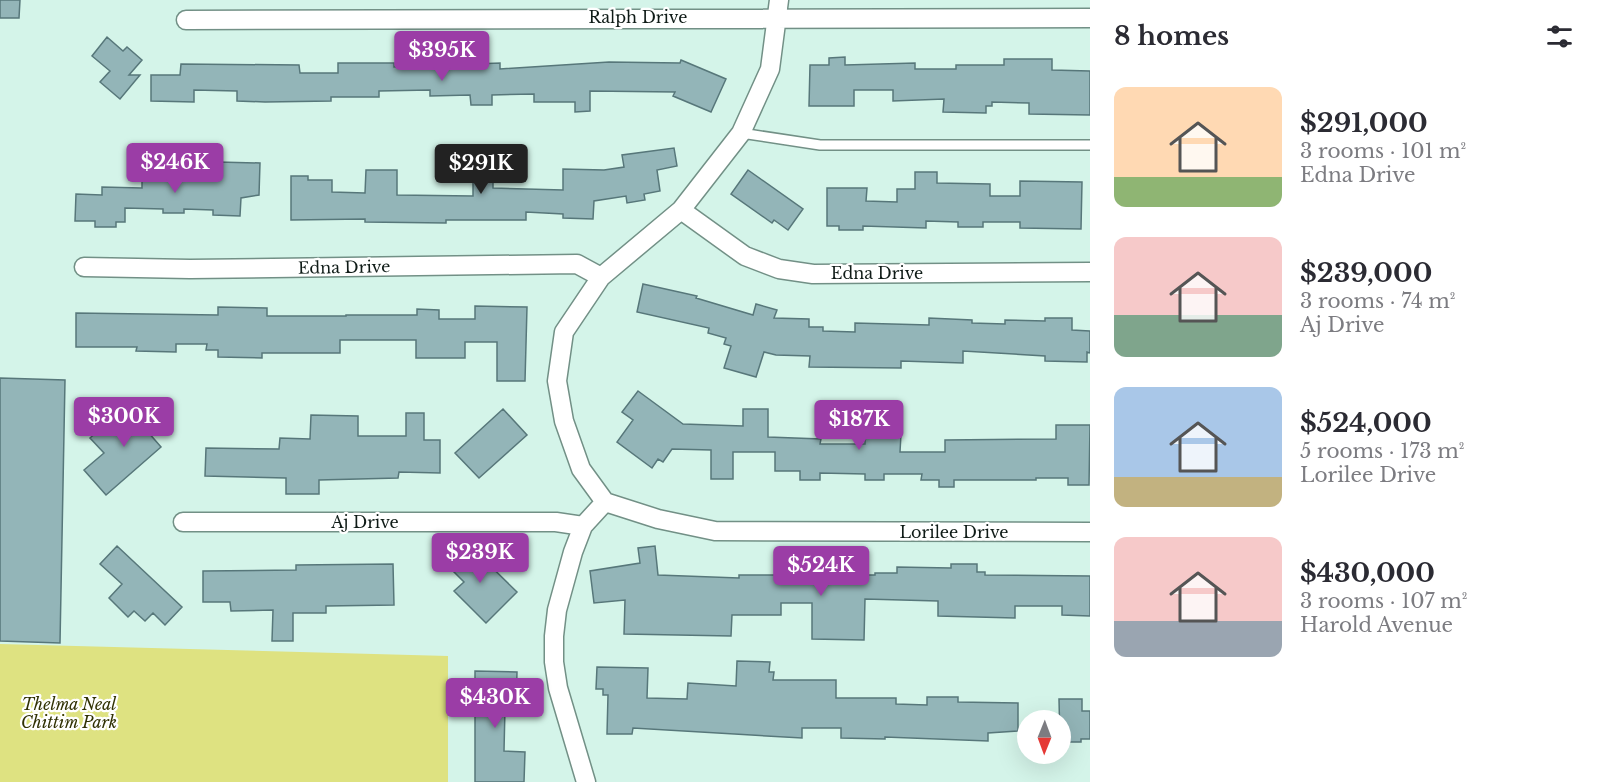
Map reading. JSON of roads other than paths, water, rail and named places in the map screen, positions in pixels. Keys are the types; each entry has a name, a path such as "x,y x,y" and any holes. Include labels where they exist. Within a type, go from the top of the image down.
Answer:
{"street":[{"name":"Ralph Drive","path":"186,20 779,8 1090,18"},
{"path":"586,782 558,688 554,662 557,610 573,552 583,526 605,502 581,469 564,421 557,381 564,332 601,277 681,210 741,134 770,69 779,8"},
{"name":"Edna Drive","path":"681,210 745,256 779,269 802,272 1090,272"},
{"name":"Edna Drive","path":"84,267 190,269 577,264 601,277"},
{"name":"Lorilee Drive","path":"605,502 658,519 715,531 1090,532"},
{"name":"Aj Drive","path":"183,522 556,522 583,526"}],"lane":[{"path":"741,134 820,145 1090,146"}],"park label":[{"name":"Thelma Neal Chittim Park","path":"69,713"}]}
